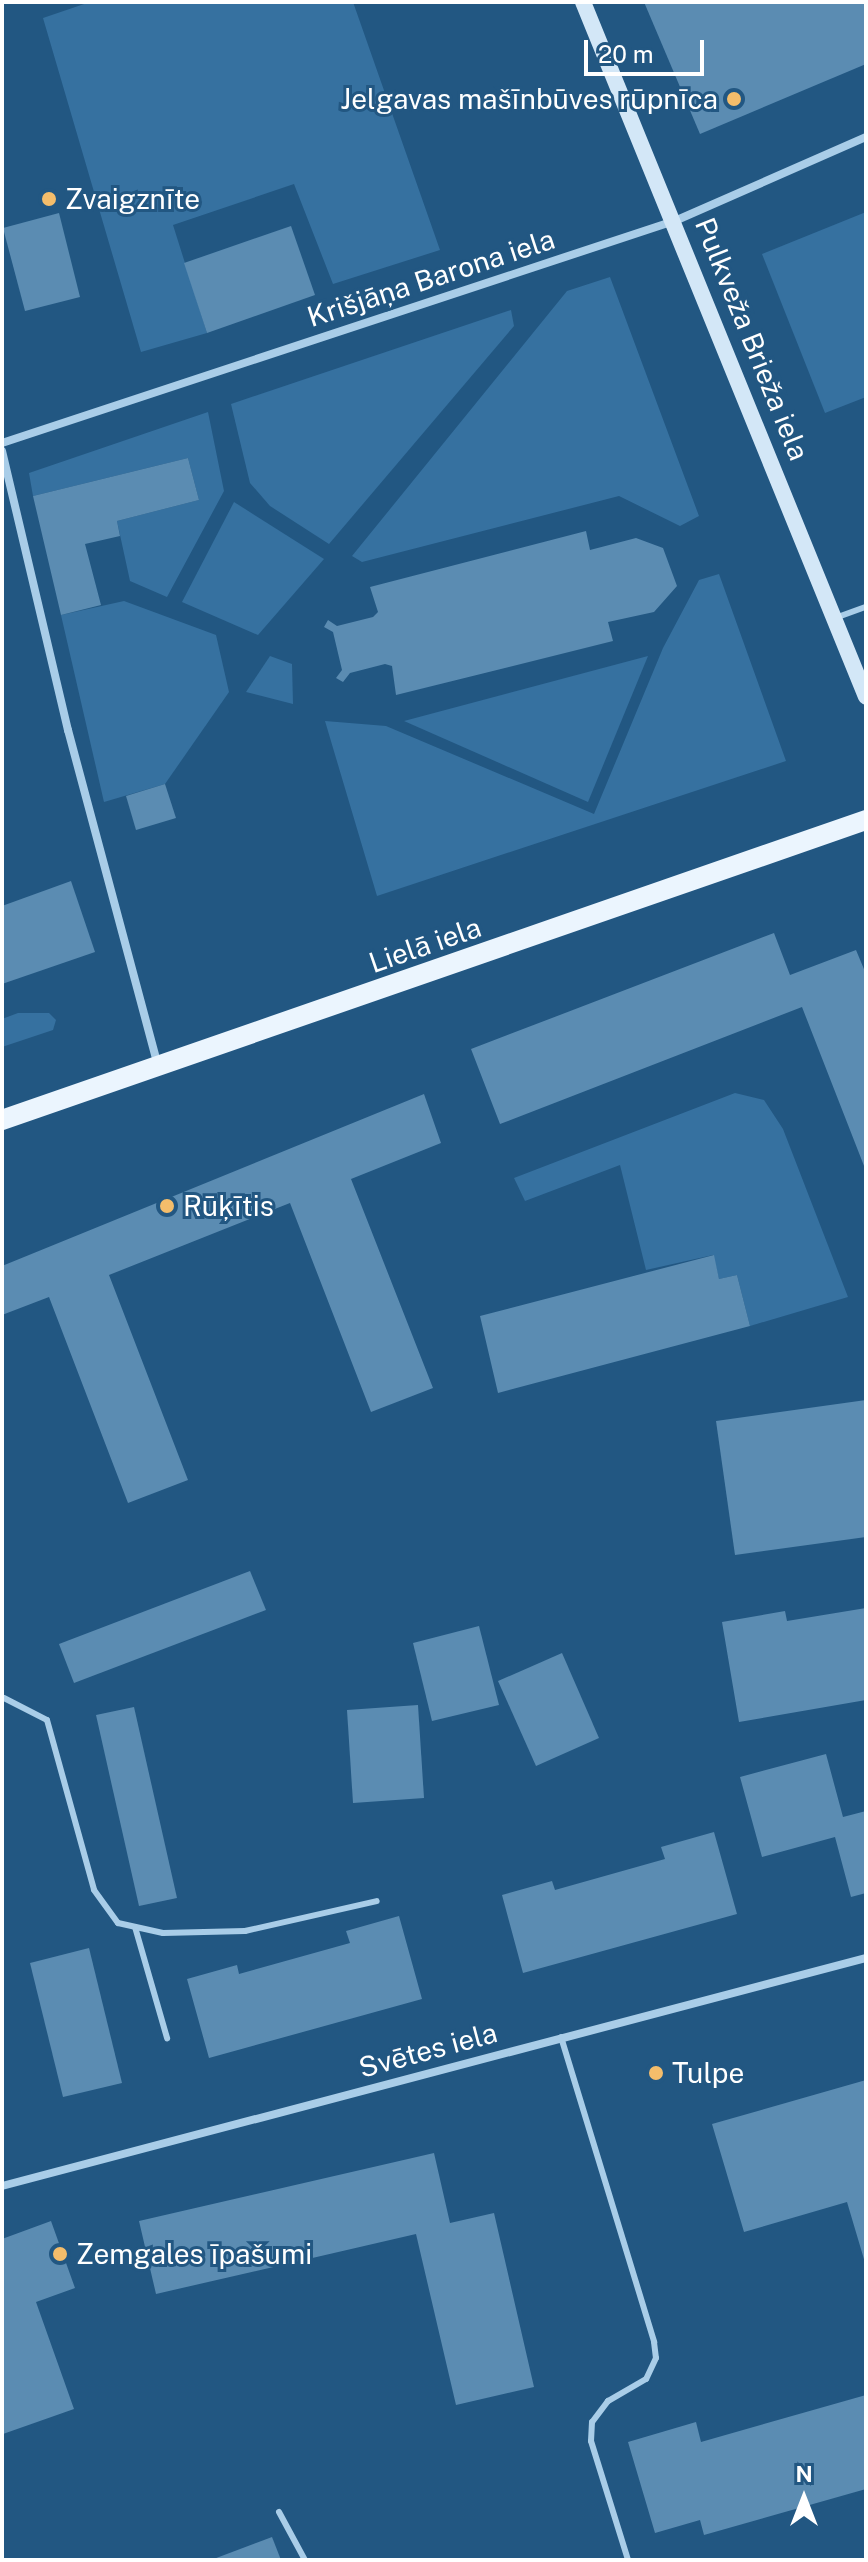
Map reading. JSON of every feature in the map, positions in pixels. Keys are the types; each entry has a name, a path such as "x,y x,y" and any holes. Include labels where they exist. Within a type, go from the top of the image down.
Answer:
{"main road":[{"name":"Lielā iela","path":"2,1120 866,820"}],"street":[{"name":"Pulkveža Brieža iela","path":"583,2 677,220 866,697"},
{"name":"Krišjāņa Barona iela","path":"2,443 677,220 866,137"},
{"path":"2,451 71,744 158,1067"},
{"name":"Svētes iela","path":"2,2186 866,1958"}],"lane":[{"path":"835,618 866,607"},
{"path":"4,1698 47,1720 101,1906 118,1923 163,1933 245,1931 377,1901"},
{"path":"135,1927 167,2038"},
{"path":"561,2037 654,2342 656,2358 646,2379 608,2401 592,2422 591,2441 628,2560"},
{"path":"279,2512 305,2560"}],"shaded area":[{"path":"90,2 353,2 440,250 333,284 294,184 173,225 207,333 141,352 43,18"},
{"path":"866,212 866,397 825,413 762,254"},
{"path":"610,277 699,516 680,526 619,496 362,562 352,556 567,291"},
{"path":"511,310 514,326 329,544 270,506 250,483 231,404"},
{"path":"208,412 224,491 167,597 130,581 117,521 199,500 188,458 33,496 29,473"},
{"path":"234,502 324,559 258,635 182,602"},
{"path":"719,574 786,761 377,896 325,721 386,726 594,814 663,648 699,580"},
{"path":"124,601 216,635 229,692 165,784 104,802 61,615"},
{"path":"270,656 292,664 293,704 246,692"},
{"path":"648,656 588,802 404,721"},
{"path":"18,1013 49,1013 56,1020 53,1030 2,1047 2,1019"},
{"path":"735,1093 764,1100 783,1129 848,1297 750,1326 737,1275 719,1279 713,1255 646,1270 620,1165 525,1201 514,1178"}],"building":[{"name":"Jelgavas mašīnbūves rūpnīca","path":"644,2 866,2 866,64 700,134"},
{"path":"59,213 80,297 25,311 3,228"},
{"path":"291,226 315,295 207,333 184,263"},
{"path":"188,458 199,500 117,521 120,536 85,544 101,605 61,615 33,496"},
{"path":"586,531 590,550 636,538 663,548 677,586 654,612 608,622 613,641 396,695 392,666 385,664 350,673 343,682 336,678 342,670 333,632 324,627 328,620 337,626 373,617 378,612 370,587"},
{"path":"165,784 176,818 136,830 126,796"},
{"path":"71,881 95,952 2,984 2,906"},
{"path":"774,933 790,975 856,950 866,974 866,1171 802,1007 500,1124 471,1049"},
{"path":"424,1094 441,1143 351,1179 433,1388 371,1412 290,1203 109,1275 188,1480 128,1503 49,1297 2,1315 2,1266"},
{"path":"714,1255 719,1279 737,1275 750,1326 498,1393 480,1316"},
{"path":"866,1400 866,1537 735,1555 716,1421"},
{"path":"250,1571 266,1610 74,1683 59,1644"},
{"path":"866,1608 866,1700 739,1722 722,1622 785,1611 787,1621"},
{"path":"479,1626 499,1705 432,1721 413,1643"},
{"path":"562,1653 599,1738 536,1766 498,1681"},
{"path":"418,1705 424,1798 353,1803 347,1710"},
{"path":"134,1707 177,1898 139,1906 96,1715"},
{"path":"826,1754 843,1817 866,1811 866,1893 851,1897 835,1837 762,1857 740,1777"},
{"path":"714,1832 737,1914 523,1973 502,1895 552,1881 555,1890 665,1859 661,1847"},
{"path":"399,1916 422,1999 209,2058 187,1979 237,1965 239,1974 350,1943 346,1931"},
{"path":"89,1948 122,2083 63,2097 30,1963"},
{"path":"866,2080 866,2266 847,2202 744,2232 712,2124"},
{"path":"434,2153 450,2223 494,2213 534,2387 456,2405 416,2234 156,2294 139,2221"},
{"path":"51,2221 75,2288 36,2302 74,2409 3,2434 2,2239"},
{"path":"866,2395 866,2489 704,2535 700,2520 655,2533 628,2442 696,2422 701,2442"},
{"path":"272,2537 281,2560 211,2560"}],"place":[{"name":"Jelgavas mašīnbūves rūpnīca","path":"734,99"},
{"name":"Zvaigznīte","path":"49,199"},
{"name":"Rūķītis","path":"167,1206"},
{"name":"Tulpe","path":"656,2073"},
{"name":"Zemgales īpašumi","path":"60,2254"}]}
